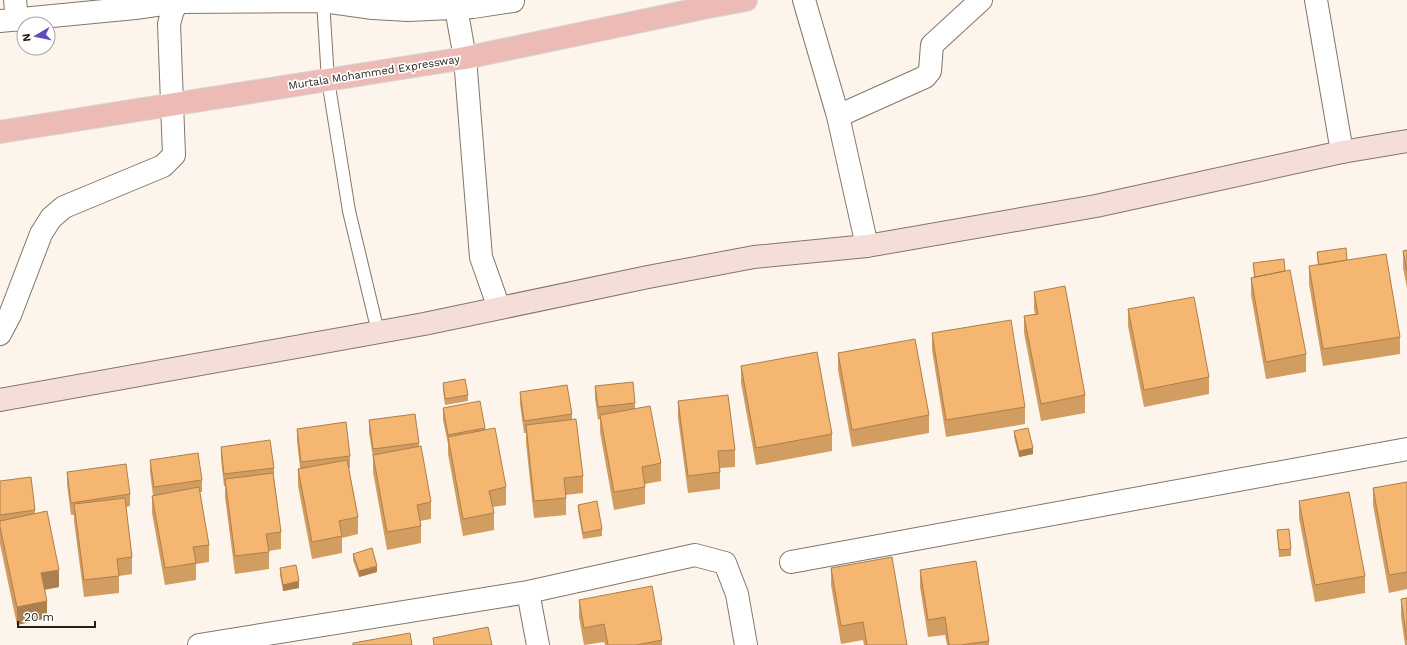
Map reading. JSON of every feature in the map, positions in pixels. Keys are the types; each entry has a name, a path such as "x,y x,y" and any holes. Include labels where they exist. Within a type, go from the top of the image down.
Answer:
{"main road":[{"name":"Murtala Mohammed Expressway","path":"0,132 465,58 746,0"},
{"path":"0,400 424,324 648,277 754,257 867,246 1096,206 1342,152 1407,141"}],"street":[{"path":"804,0 838,116 867,246"},
{"path":"838,116 925,77 930,71 932,45 981,0"},
{"path":"1316,0 1342,152"},
{"path":"0,334 10,316 41,234 51,218 64,207 163,166 174,155 169,24 172,12 178,1"},
{"path":"11,14 135,8 178,1 323,1 373,8 408,10 513,1"},
{"path":"467,5 465,58 480,257 499,308"},
{"path":"791,562 1407,449"},
{"path":"199,645 528,592 695,555 725,563 737,594 746,645"},
{"path":"528,592 538,645"}],"lane":[{"path":"323,1 328,80 349,210 378,332"}],"building":[{"path":"1346,248 1347,260 1319,265 1317,252"},
{"path":"1407,250 1407,271 1403,251"},
{"path":"1386,254 1400,337 1323,349 1309,266"},
{"path":"1284,259 1285,271 1255,277 1253,263"},
{"path":"1290,270 1306,354 1266,362 1251,278"},
{"path":"1065,286 1085,395 1041,404 1024,316 1038,314 1034,292"},
{"path":"1194,297 1209,377 1144,390 1128,309"},
{"path":"1011,320 1025,407 946,420 932,333"},
{"path":"915,339 929,415 852,430 838,353"},
{"path":"817,352 832,434 756,448 741,366"},
{"path":"465,379 468,395 445,399 443,383"},
{"path":"633,382 635,403 598,407 595,386"},
{"path":"567,385 572,414 524,421 520,392"},
{"path":"728,395 735,450 718,451 720,472 688,476 678,401"},
{"path":"480,401 485,428 448,435 443,408"},
{"path":"650,406 661,463 642,467 645,487 614,492 600,415"},
{"path":"415,414 419,443 373,449 369,420"},
{"path":"576,419 583,476 564,478 566,498 534,501 526,425"},
{"path":"346,422 350,456 301,462 297,429"},
{"path":"495,428 506,487 489,491 494,513 463,519 448,437"},
{"path":"1028,428 1033,448 1019,451 1014,431"},
{"path":"270,440 274,468 224,474 221,447"},
{"path":"421,446 431,502 417,505 421,526 387,532 373,455"},
{"path":"198,453 202,480 154,487 150,460"},
{"path":"347,460 358,517 339,521 342,536 312,542 298,469"},
{"path":"126,464 130,494 71,503 67,472"},
{"path":"273,473 281,532 266,534 269,552 235,556 225,479"},
{"path":"31,477 35,510 0,515 0,481"},
{"path":"1407,482 1407,572 1389,575 1373,488"},
{"path":"199,487 209,545 193,547 196,563 165,568 152,496"},
{"path":"1349,492 1365,576 1315,585 1299,501"},
{"path":"125,498 132,557 117,559 119,576 84,580 74,504"},
{"path":"597,501 602,529 583,533 578,505"},
{"path":"47,511 59,570 41,573 47,601 17,607 0,521"},
{"path":"1289,529 1291,549 1279,550 1277,530"},
{"path":"372,548 377,566 359,571 353,554"},
{"path":"892,557 907,645 867,645 863,622 841,626 831,568"},
{"path":"976,561 989,641 949,645 945,617 928,620 920,570"},
{"path":"296,565 299,581 283,585 280,568"},
{"path":"652,586 662,640 636,645 608,645 604,624 584,628 579,600"},
{"path":"1407,598 1407,640 1401,599"},
{"path":"488,627 492,645 434,645 433,638"},
{"path":"410,633 412,645 353,645 353,643"}]}
